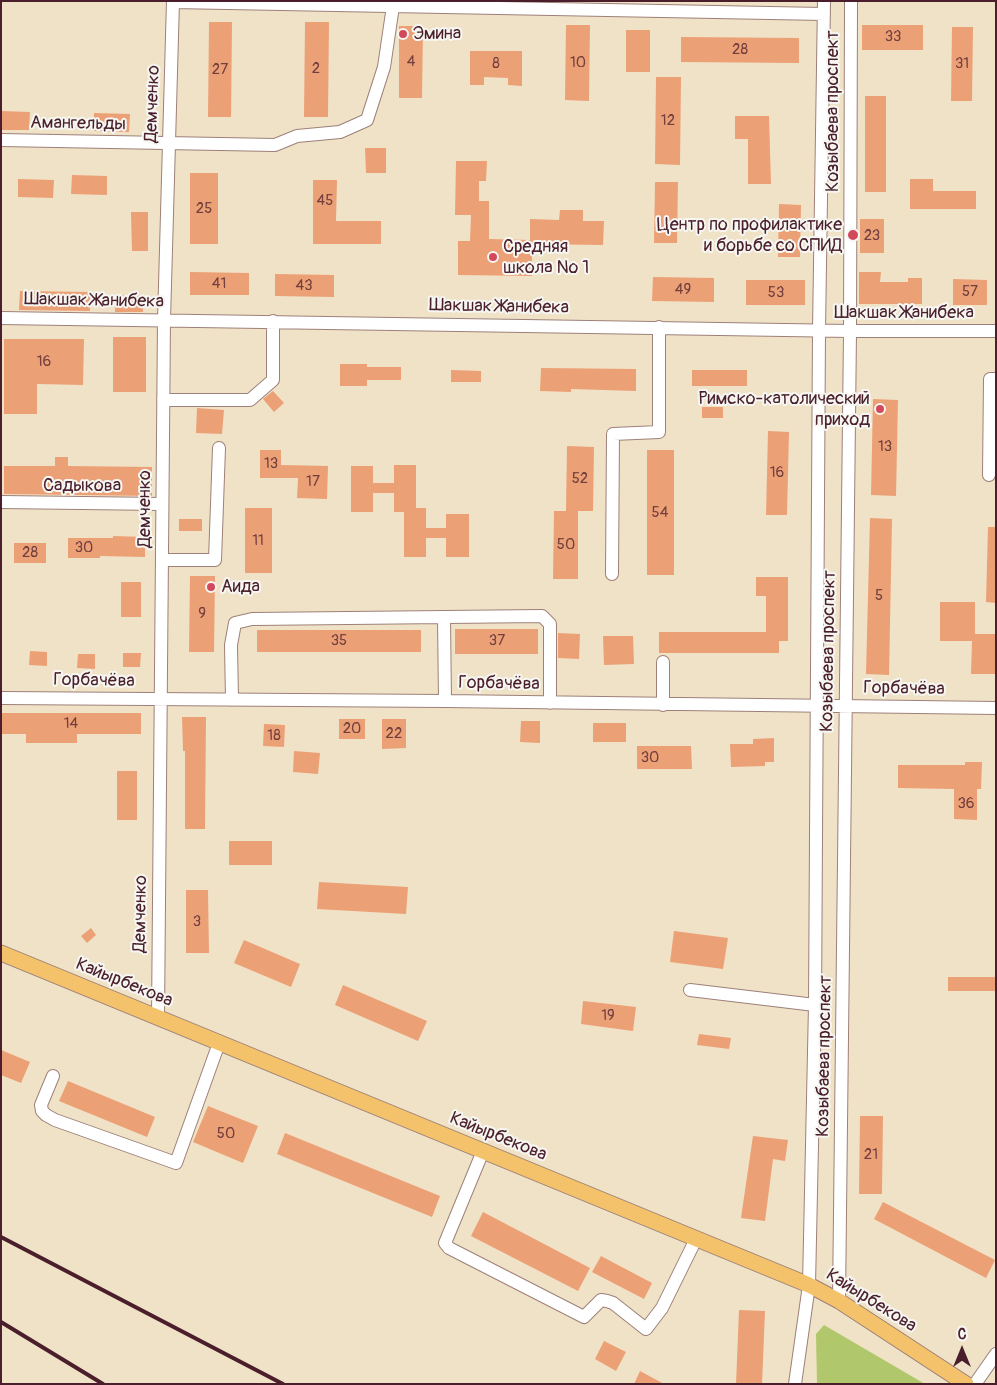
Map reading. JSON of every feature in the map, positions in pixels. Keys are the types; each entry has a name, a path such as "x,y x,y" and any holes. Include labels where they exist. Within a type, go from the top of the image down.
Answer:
{"main road":[{"name":"Кайырбекова","path":"1,953 809,1285 839,1301 966,1384"}],"street":[{"name":"Козыбаева проспект","path":"839,1301 850,331 851,1"},
{"path":"173,2 393,6 824,8"},
{"name":"Демченко","path":"158,1018 164,320 173,2"},
{"name":"Амангельды","path":"1,140 275,145 297,136 340,132 368,120 384,67 393,6"},
{"name":"Козыбаева проспект","path":"795,1384 809,1285 815,1005 819,330 824,8"},
{"name":"Шакшак Жанибека","path":"1,318 850,331 996,331"},
{"path":"163,400 250,400 273,380 273,321"},
{"path":"612,574 613,434 659,432 659,327"},
{"path":"989,476 990,379 996,379"},
{"path":"162,560 215,560 219,448"},
{"name":"Садыкова","path":"1,502 162,504"},
{"path":"232,700 231,645 235,623 252,619 542,616 550,624 550,703"},
{"path":"444,618 444,701"},
{"path":"663,662 663,705"},
{"name":"Горбачёва","path":"1,698 996,708"},
{"path":"690,990 815,1005"},
{"path":"53,1076 41,1105 42,1111 46,1115 55,1120 176,1163 219,1043"},
{"path":"482,1151 445,1243 449,1248 584,1317 601,1300 607,1301 646,1329 662,1308 696,1239"},
{"path":"974,1384 996,1354"}],"green space":[{"path":"824,1325 925,1384 817,1384 816,1334"}],"building":[{"path":"209,22 232,22 231,117 208,117"},
{"path":"305,22 329,22 328,117 304,117"},
{"path":"566,25 590,25 589,101 565,100"},
{"path":"862,25 923,25 923,50 862,50"},
{"path":"399,26 423,26 422,98 399,98"},
{"path":"952,27 973,27 972,101 951,101"},
{"path":"626,30 650,30 650,72 626,72"},
{"path":"681,37 799,38 799,63 681,62"},
{"path":"470,51 522,51 522,86 508,85 508,78 484,77 484,85 470,85"},
{"path":"656,77 681,77 680,165 655,164"},
{"path":"865,96 886,96 886,192 865,192"},
{"path":"1,111 30,112 29,130 1,130"},
{"path":"94,113 130,114 129,132 94,131"},
{"path":"735,116 769,116 771,184 748,184 748,139 735,139"},
{"path":"365,148 386,148 386,173 366,173"},
{"path":"456,161 487,161 486,181 479,181 479,201 489,201 489,239 530,240 530,219 559,220 560,210 583,210 583,221 604,221 603,245 532,244 532,276 458,275 458,241 470,241 471,215 455,215"},
{"path":"190,173 218,173 218,244 190,244"},
{"path":"72,175 107,176 107,195 71,194"},
{"path":"18,179 54,180 53,198 18,197"},
{"path":"910,179 933,179 933,191 976,191 976,209 910,209"},
{"path":"313,180 337,180 336,221 381,221 381,244 313,244"},
{"path":"655,182 678,182 677,243 654,243"},
{"path":"779,204 801,205 800,257 778,257"},
{"path":"131,212 148,212 148,251 132,251"},
{"path":"860,219 884,219 884,253 860,253"},
{"path":"190,272 249,273 249,295 190,295"},
{"path":"859,272 881,272 880,282 908,282 908,278 922,278 922,304 859,304"},
{"path":"275,274 334,275 334,297 275,296"},
{"path":"653,277 714,278 714,302 652,301"},
{"path":"953,279 987,280 987,305 953,305"},
{"path":"746,280 805,280 805,305 746,305"},
{"path":"20,291 90,292 90,311 19,310"},
{"path":"116,295 143,296 143,312 115,312"},
{"path":"113,337 146,337 146,392 113,392"},
{"path":"4,339 84,339 83,385 37,384 37,414 4,414"},
{"path":"340,364 367,364 367,367 401,367 401,380 367,380 367,386 340,386"},
{"path":"541,368 636,369 636,391 571,389 571,392 540,391"},
{"path":"451,370 481,371 481,382 451,382"},
{"path":"692,370 747,370 747,386 692,386"},
{"path":"273,391 284,403 274,412 263,399"},
{"path":"873,399 898,400 896,496 871,495"},
{"path":"702,407 723,407 723,418 702,418"},
{"path":"197,408 224,410 222,434 196,433"},
{"path":"768,431 789,432 787,515 766,515"},
{"path":"567,446 594,447 593,511 578,511 578,579 553,579 554,511 566,511"},
{"path":"260,450 281,450 281,465 328,466 327,499 297,498 298,478 260,478"},
{"path":"647,450 674,450 674,575 647,575"},
{"path":"55,457 68,457 68,466 152,467 152,496 4,494 4,466 55,466"},
{"path":"394,465 416,465 416,508 426,508 426,528 446,528 446,514 469,514 469,557 446,557 446,538 426,538 426,557 404,557 404,512 394,512 394,493 373,493 373,512 351,512 351,466 373,466 373,483 394,483"},
{"path":"245,508 272,508 272,573 245,573"},
{"path":"870,518 892,519 889,675 866,674"},
{"path":"179,519 202,519 202,531 179,531"},
{"path":"988,527 996,527 996,603 986,602"},
{"path":"113,536 145,537 145,557 100,556 100,558 68,558 68,538 113,538"},
{"path":"14,543 46,543 46,563 14,563"},
{"path":"190,576 215,576 214,652 189,652"},
{"path":"756,577 788,577 788,641 779,641 779,653 659,653 659,632 766,632 766,596 756,596"},
{"path":"121,582 141,582 141,617 121,617"},
{"path":"940,602 975,602 975,634 996,634 996,674 971,674 972,641 940,641"},
{"path":"455,629 538,629 538,654 455,654"},
{"path":"257,630 421,630 421,652 257,652"},
{"path":"558,633 580,634 579,659 558,658"},
{"path":"603,636 633,636 634,664 604,665"},
{"path":"30,651 47,652 47,666 29,665"},
{"path":"123,653 141,653 140,667 123,667"},
{"path":"78,654 95,654 95,669 77,668"},
{"path":"1,713 141,713 141,734 77,734 77,743 26,743 26,734 1,734"},
{"path":"182,717 206,717 205,829 185,829 185,751 183,751"},
{"path":"339,719 365,719 365,739 339,739"},
{"path":"382,719 406,719 406,748 382,749"},
{"path":"521,721 540,721 540,743 520,742"},
{"path":"593,723 626,723 626,742 593,742"},
{"path":"264,724 285,725 284,747 263,746"},
{"path":"774,738 774,762 765,762 765,766 731,767 730,744 753,744 753,739"},
{"path":"637,746 691,746 692,769 637,769"},
{"path":"294,751 320,753 318,774 293,772"},
{"path":"965,762 982,762 981,789 977,789 977,820 954,819 954,789 898,788 898,765 965,765"},
{"path":"117,771 137,771 137,820 117,820"},
{"path":"229,841 272,841 272,865 229,865"},
{"path":"319,882 408,887 406,914 317,909"},
{"path":"186,890 208,890 209,953 186,953"},
{"path":"91,928 96,935 87,943 81,936"},
{"path":"674,931 728,938 723,969 670,962"},
{"path":"244,940 300,964 291,987 234,963"},
{"path":"948,977 996,977 996,991 948,991"},
{"path":"343,985 427,1021 418,1041 335,1005"},
{"path":"583,1001 636,1007 633,1031 581,1024"},
{"path":"699,1034 731,1038 729,1049 697,1045"},
{"path":"1,1050 30,1062 21,1083 1,1075"},
{"path":"68,1081 155,1117 147,1137 59,1101"},
{"path":"208,1106 258,1126 243,1163 193,1142"},
{"path":"860,1116 883,1116 882,1194 859,1194"},
{"path":"285,1133 440,1196 432,1217 277,1154"},
{"path":"753,1136 788,1140 785,1161 773,1159 765,1221 741,1218"},
{"path":"883,1202 995,1260 986,1278 874,1219"},
{"path":"483,1212 590,1268 578,1291 471,1236"},
{"path":"601,1256 652,1283 644,1299 592,1272"},
{"path":"739,1310 765,1311 762,1384 736,1384"},
{"path":"604,1341 626,1352 616,1371 595,1359"},
{"path":"640,1371 664,1384 634,1384"}],"railway":[{"path":"1,1237 283,1384"},
{"path":"1,1322 103,1384"}],"place":[{"name":"Эмина","path":"403,34"},
{"name":"Центр по профилактике и борьбе со СПИД","path":"853,235"},
{"name":"Средняя школа № 1","path":"493,257"},
{"name":"Римско-католический приход","path":"880,409"},
{"name":"Аида","path":"211,587"}]}
